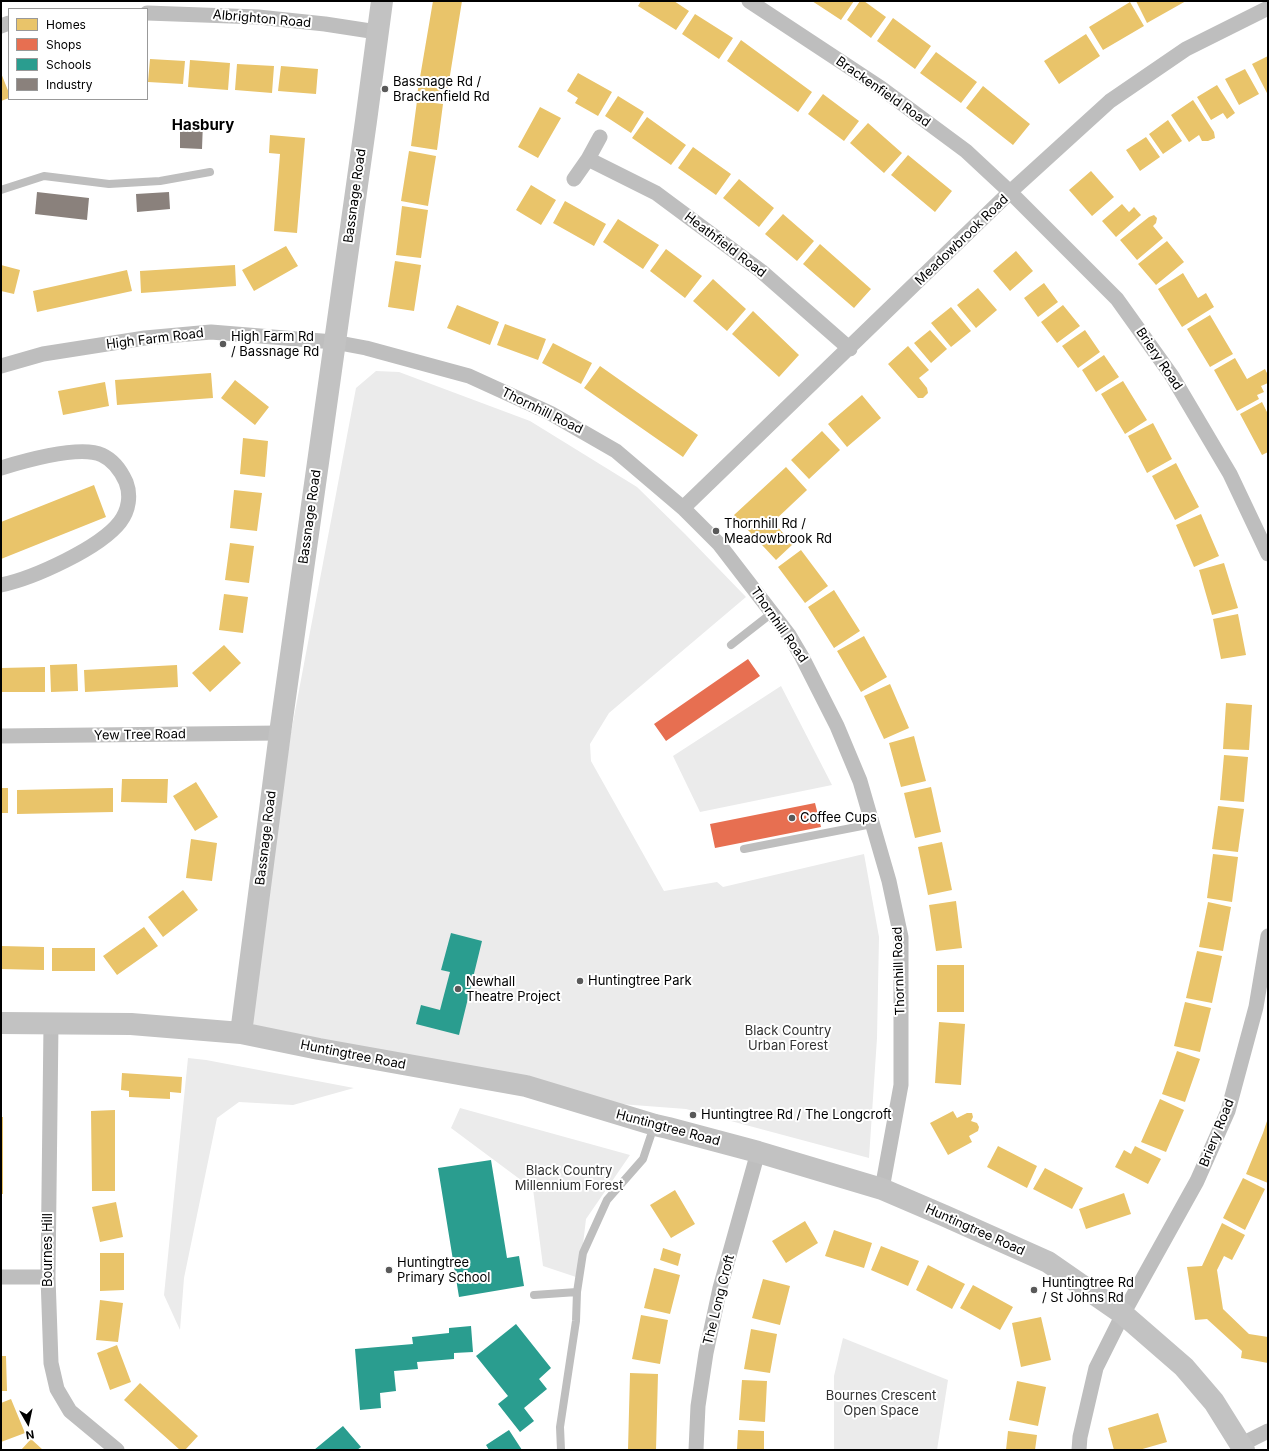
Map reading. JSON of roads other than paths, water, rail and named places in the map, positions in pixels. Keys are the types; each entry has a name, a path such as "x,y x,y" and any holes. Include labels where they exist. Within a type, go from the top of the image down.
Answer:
{"street":[{"name":"Bassnage Road","path":"241,1032 280,733 382,1"},
{"name":"Brackenfield Road","path":"749,1 893,97 966,151 1010,192"},
{"name":"Meadowbrook Road","path":"683,508 1010,192 1110,101 1186,49 1268,8"},
{"name":"Albrighton Road","path":"148,13 258,17 325,24 377,32"},
{"path":"574,180 600,137"},
{"name":"Heathfield Road","path":"588,158 656,193 761,271 850,348"},
{"name":"Briery Road","path":"1010,192 1116,299 1172,376 1230,474 1268,554"},
{"name":"High Farm Road","path":"1,366 43,354 145,338 211,332 334,342"},
{"name":"Thornhill Road","path":"334,342 366,348 469,376 550,413 616,451 683,508 719,544 789,635 802,657 837,726 860,782 890,881 901,937 901,1085 882,1189"},
{"path":"1,468 29,460 64,454 87,453 101,455 115,464 125,479 129,489 128,507 120,521 105,538 83,551 44,570 1,585"},
{"name":"Yew Tree Road","path":"1,736 280,733"},
{"name":"Briery Road","path":"1079,1450 1080,1437 1096,1368 1123,1314 1196,1181 1228,1111 1256,1007 1268,936"},
{"name":"Huntingtree Road","path":"1,1023 131,1024 241,1032 319,1049 526,1086 655,1125 758,1152 882,1189 1048,1262 1123,1314 1184,1367 1214,1402 1243,1447"},
{"name":"Bournes Hill","path":"51,1024 48,1277 51,1363 57,1389 70,1411 117,1450"},
{"name":"The Long Croft","path":"696,1450 698,1406 706,1353 720,1288 758,1152"},
{"path":"1,1277 48,1277"},
{"path":"1243,1447 1268,1431"}],"lane":[{"path":"1,190 44,176 109,184 160,181 210,172"},
{"path":"731,646 772,613"},
{"path":"744,849 872,824"},
{"path":"561,1450 560,1427 576,1320 577,1292 583,1253 607,1200 643,1159 655,1125"},
{"path":"534,1295 577,1292"}],"place":[{"name":"Bassnage Rd / Brackenfield Rd","path":"385,89"},
{"name":"High Farm Rd / Bassnage Rd","path":"223,344"},
{"name":"Thornhill Rd / Meadowbrook Rd","path":"716,531"},
{"name":"Coffee Cups","path":"792,818"},
{"name":"Huntingtree Park","path":"580,981"},
{"name":"Newhall Theatre Project","path":"458,989"},
{"name":"Huntingtree Rd / The Longcroft","path":"693,1115"},
{"name":"Huntingtree Primary School","path":"389,1270"},
{"name":"Huntingtree Rd / St Johns Rd","path":"1034,1290"}],"district":[{"name":"Hasbury","path":"203,125"}],"park label":[{"name":"Black Country Urban Forest","path":"788,1038"},
{"name":"Black Country Millennium Forest","path":"569,1178"},
{"name":"Bournes Crescent Open Space","path":"881,1404"}]}
